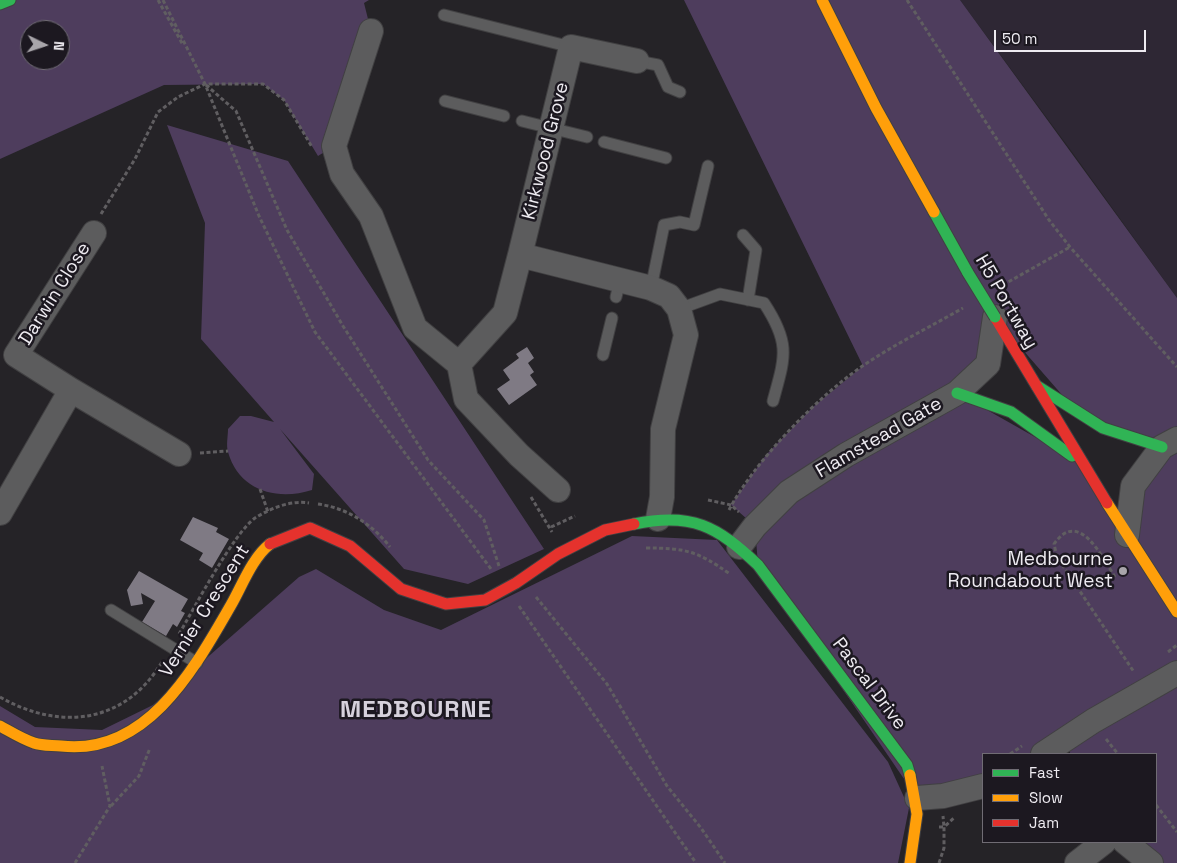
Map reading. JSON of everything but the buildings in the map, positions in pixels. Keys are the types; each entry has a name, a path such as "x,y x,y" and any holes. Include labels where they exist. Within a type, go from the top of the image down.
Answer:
{"street":[{"path":"0,4 10,0"},
{"name":"H5 Portway","path":"822,0 876,108 968,273 1081,463 1175,610"},
{"path":"371,31 334,146 342,174 371,216 415,328 459,364 466,398 519,456 558,490"},
{"path":"571,47 637,61"},
{"name":"Kirkwood Grove","path":"459,364 505,313 571,47"},
{"name":"Darwin Close","path":"94,233 8,351 179,454"},
{"path":"520,254 618,288 651,288 669,296 680,309 686,335 662,429 662,497 658,520"},
{"name":"Flamstead Gate","path":"739,547 755,526 789,492 846,455 957,393 988,364 994,317"},
{"path":"1034,384 1103,428 1169,443 1133,486 1127,535"},
{"path":"0,512 71,390"},
{"path":"957,393 1011,412 1081,463"},
{"name":"Vernier Crescent","path":"0,726 37,744 99,746 127,735 166,705 197,662 266,546 310,528 350,546 401,589 446,604 486,600 511,586 558,554 605,530 658,520 696,523 718,531 739,547"},
{"name":"Pascal Drive","path":"739,547 758,565 907,765 917,798 918,827 910,863"},
{"path":"1045,753 1093,721 1177,673"},
{"path":"917,798 943,796 982,786"},
{"path":"1077,863 1099,843"},
{"path":"1126,843 1151,863"}],"lane":[{"path":"444,15 571,47"},
{"path":"637,61 658,65 668,87 680,92"},
{"path":"445,101 504,116"},
{"path":"522,121 587,137"},
{"path":"604,142 666,158"},
{"path":"651,288 664,224 680,222 694,225 708,166"},
{"path":"743,235 756,250 748,300"},
{"path":"680,309 720,294 764,303 778,325 784,358 773,401"},
{"path":"603,355 612,318"},
{"path":"111,610 197,662"}],"path":[{"path":"158,0 205,84 259,216 315,332 511,586 696,863"},
{"path":"907,0 1049,220 1070,247 1177,368"},
{"path":"94,233 100,217 135,159 158,112 178,98 205,84"},
{"path":"205,84 236,111 287,230 342,326 428,460 484,520 502,576 511,586 532,590 542,606 594,666 667,786 701,828 725,863"},
{"path":"1001,287 1070,247"},
{"path":"733,576 704,556 713,543 731,506 766,455 813,408 863,366 966,306"},
{"path":"179,454 228,451"},
{"path":"260,489 268,512"},
{"path":"1115,577 1094,544 1083,534 1072,530 1061,534 1054,544 1057,557 1134,672"},
{"path":"1101,733 1117,753"},
{"path":"75,863 110,806 140,776 152,742"},
{"path":"99,746 110,806"},
{"path":"1157,806 1177,832"},
{"path":"939,863 944,848 944,827 959,814"}],"shaded area":[{"path":"0,0 369,0 364,3 371,31 334,146 318,156 284,100 263,84 164,85 0,159"},
{"path":"684,0 960,0 1177,298 1177,863 1151,863 1126,843 1157,843 1157,753 1070,753 1062,742 1045,753 982,753 982,786 917,798 758,565 755,526 731,505 766,455 813,407 863,366","holes":["995,318 1090,427 1161,448 1133,486 1127,534 1081,463 957,393 988,364"]},
{"path":"960,0 1177,0 1177,298 1075,156"},
{"path":"167,125 288,161 544,549 468,584 404,569 280,429 314,474 312,490 286,494 273,493 261,490 241,476 233,465 228,452 228,429 240,416 251,416 274,422 201,339 205,223"},
{"path":"632,536 717,540 888,762 909,808 898,863 0,863 0,706 35,727 102,730 153,705 299,577 316,569 384,610 441,630"}],"traffic: fast":[{"path":"0,4 10,0"},
{"path":"934,212 968,273"},
{"path":"968,273 995,317"},
{"path":"1037,386 1103,428 1162,447"},
{"path":"957,393 1011,412 1072,456"},
{"path":"634,524 672,520 688,521 702,525 729,540 758,565 907,765 910,775"}],"traffic: slow":[{"path":"822,0 876,108 934,212"},
{"path":"1107,503 1177,612"},
{"path":"0,726 37,744 61,746 91,745 119,737 143,723 184,680 217,630 253,564 270,544"},
{"path":"910,775 917,814 910,863"}],"traffic: jam":[{"path":"995,317 1107,503"},
{"path":"270,544 310,528 350,546 401,589 446,604 485,600 516,583 558,554 605,530 634,524"}],"place":[{"name":"Medbourne Roundabout West","path":"1123,571"}],"district":[{"name":"MEDBOURNE","path":"416,710"}]}
